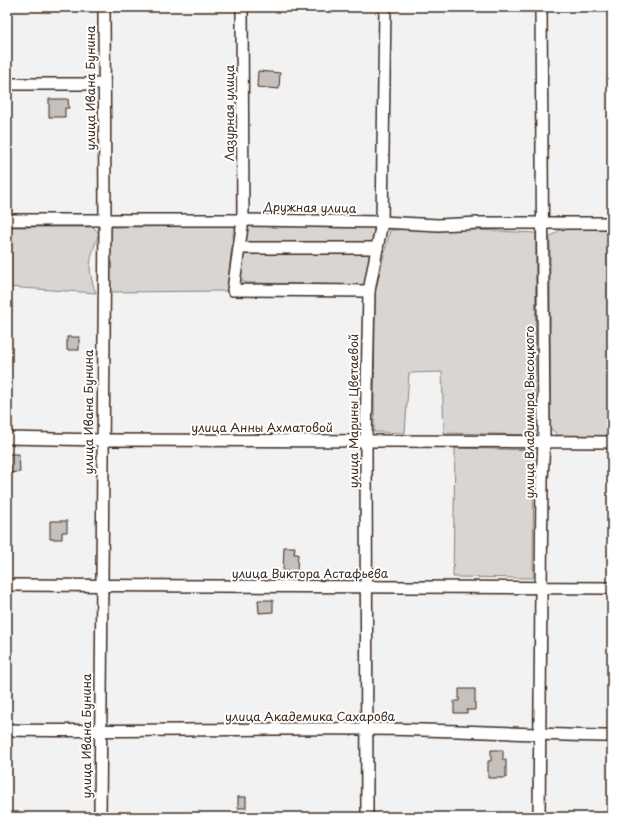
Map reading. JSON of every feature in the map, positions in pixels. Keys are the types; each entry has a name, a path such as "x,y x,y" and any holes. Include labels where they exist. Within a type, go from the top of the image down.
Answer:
{"street":[{"name":"улица Ивана Бунина","path":"100,817 105,220 104,7"},
{"name":"Лазурная улица","path":"242,7 243,220 233,290 369,291"},
{"name":"улица Марины Цветаевой","path":"367,817 368,588 366,442 369,291 382,222 385,7"},
{"name":"улица Владимира Высоцкого","path":"539,817 542,478 544,442 544,224 541,7"},
{"path":"7,84 104,84"},
{"name":"Дружная улица","path":"8,224 105,220 382,222 438,225 479,223 612,223"},
{"path":"239,248 377,248"},
{"name":"улица Анны Ахматовой","path":"7,438 366,442 612,442"},
{"name":"улица Виктора Астафьева","path":"7,585 368,588 612,588"},
{"name":"улица Академика Сахарова","path":"7,730 101,731 367,729 612,736"}],"shaded area":[{"path":"248,225 375,226 365,285 248,283 240,280"},
{"path":"234,226 227,291 109,292 111,227"},
{"path":"565,226 612,228 612,437 560,437 550,428 550,237"},
{"path":"7,227 93,227 99,233 90,263 91,276 96,293 7,287"},
{"path":"438,228 536,233 535,435 444,433 442,372 409,373 405,433 374,432 375,292 390,230"},
{"path":"455,448 534,450 533,578 453,577"}],"building":[{"path":"258,71 280,73 279,89 257,87"},
{"path":"49,99 68,99 69,108 65,108 65,117 49,117"},
{"path":"67,337 79,337 79,350 67,350"},
{"path":"7,454 19,454 20,472 7,473"},
{"path":"50,521 67,521 67,532 62,532 62,539 50,539"},
{"path":"284,547 295,547 294,554 298,554 297,572 283,571"},
{"path":"258,600 273,600 273,612 259,613"},
{"path":"459,689 475,689 475,710 467,710 467,713 454,713 454,701 459,701"},
{"path":"491,750 503,750 503,760 506,760 506,778 488,778 488,761 491,761"},
{"path":"238,797 246,797 246,808 238,808"}]}
